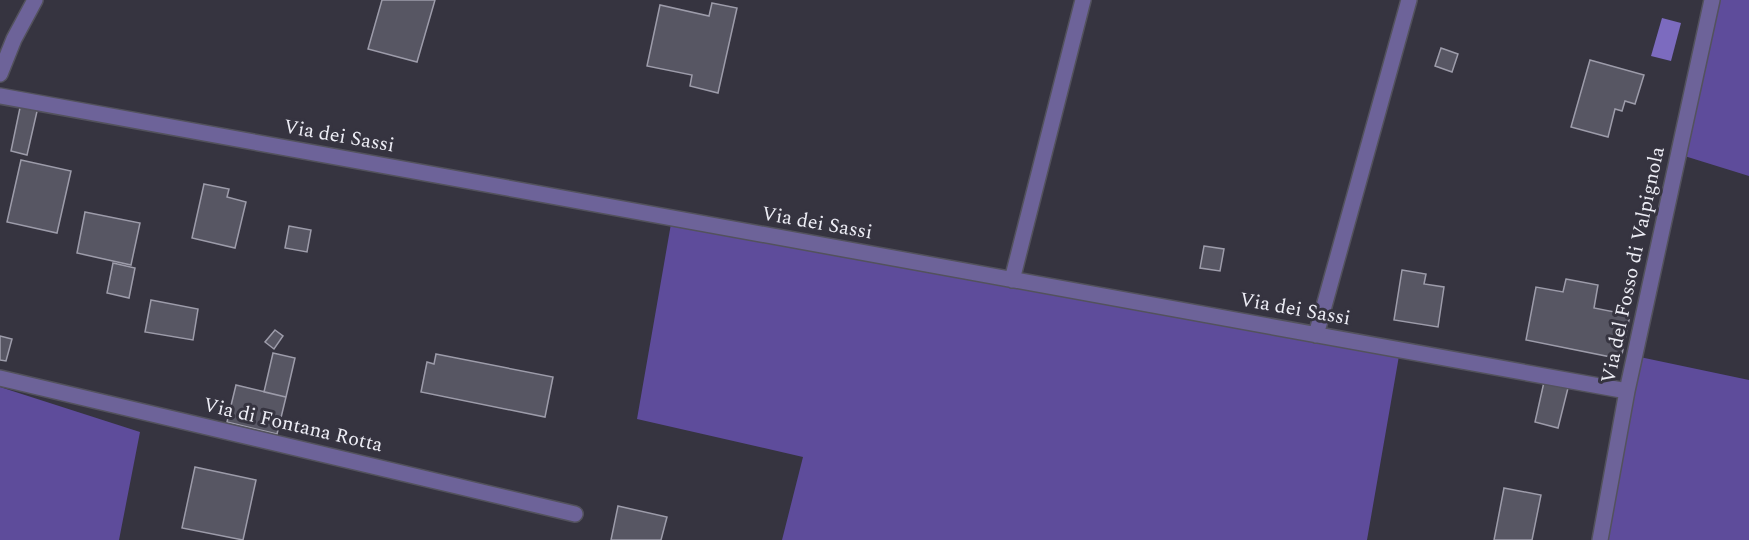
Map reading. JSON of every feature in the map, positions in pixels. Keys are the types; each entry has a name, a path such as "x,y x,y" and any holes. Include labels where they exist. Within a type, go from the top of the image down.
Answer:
{"street":[{"path":"0,74 20,25 35,0"},
{"path":"1012,280 1083,0"},
{"path":"1316,334 1409,0"},
{"name":"Via del Fosso di Valpignola","path":"1600,540 1627,391 1712,0"},
{"name":"Via dei Sassi","path":"0,96 1627,391"},
{"name":"Via di Fontana Rotta","path":"0,378 575,514"}],"shaded area":[{"path":"1712,0 1749,0 1749,176 1678,154"},
{"path":"1662,18 1681,23 1671,61 1651,56"},
{"path":"672,218 1400,350 1367,540 782,540 803,457 637,419"},
{"path":"1635,356 1749,380 1749,540 1601,540"},
{"path":"0,387 140,432 119,540 0,540"}],"building":[{"path":"382,0 435,0 417,62 368,49"},
{"path":"712,3 737,8 718,93 690,86 692,75 647,66 660,5 709,16"},
{"path":"1441,48 1458,54 1452,72 1435,66"},
{"path":"1590,60 1644,75 1635,104 1625,101 1622,111 1615,109 1608,137 1571,127"},
{"path":"21,103 38,107 27,155 11,151"},
{"path":"21,160 71,171 57,233 7,222"},
{"path":"204,184 229,189 227,197 246,202 235,248 192,238"},
{"path":"85,212 140,223 131,265 77,253"},
{"path":"289,226 311,230 307,252 285,248"},
{"path":"1204,246 1224,249 1220,271 1200,268"},
{"path":"113,263 135,268 129,298 107,293"},
{"path":"1402,270 1426,274 1424,284 1444,287 1438,327 1394,320"},
{"path":"1566,279 1598,285 1594,308 1630,315 1621,359 1526,340 1536,287 1563,292"},
{"path":"151,300 198,309 193,340 145,332"},
{"path":"275,330 283,336 274,349 265,342"},
{"path":"0,336 12,339 6,361 0,360"},
{"path":"273,353 295,358 286,397 264,392"},
{"path":"436,354 553,377 545,417 421,392 427,362 434,364"},
{"path":"1544,382 1568,388 1558,428 1535,422"},
{"path":"236,385 286,397 277,434 227,422"},
{"path":"195,467 256,480 243,540 182,528"},
{"path":"1504,488 1541,495 1532,540 1494,540"},
{"path":"618,506 667,517 661,540 611,540"}]}
